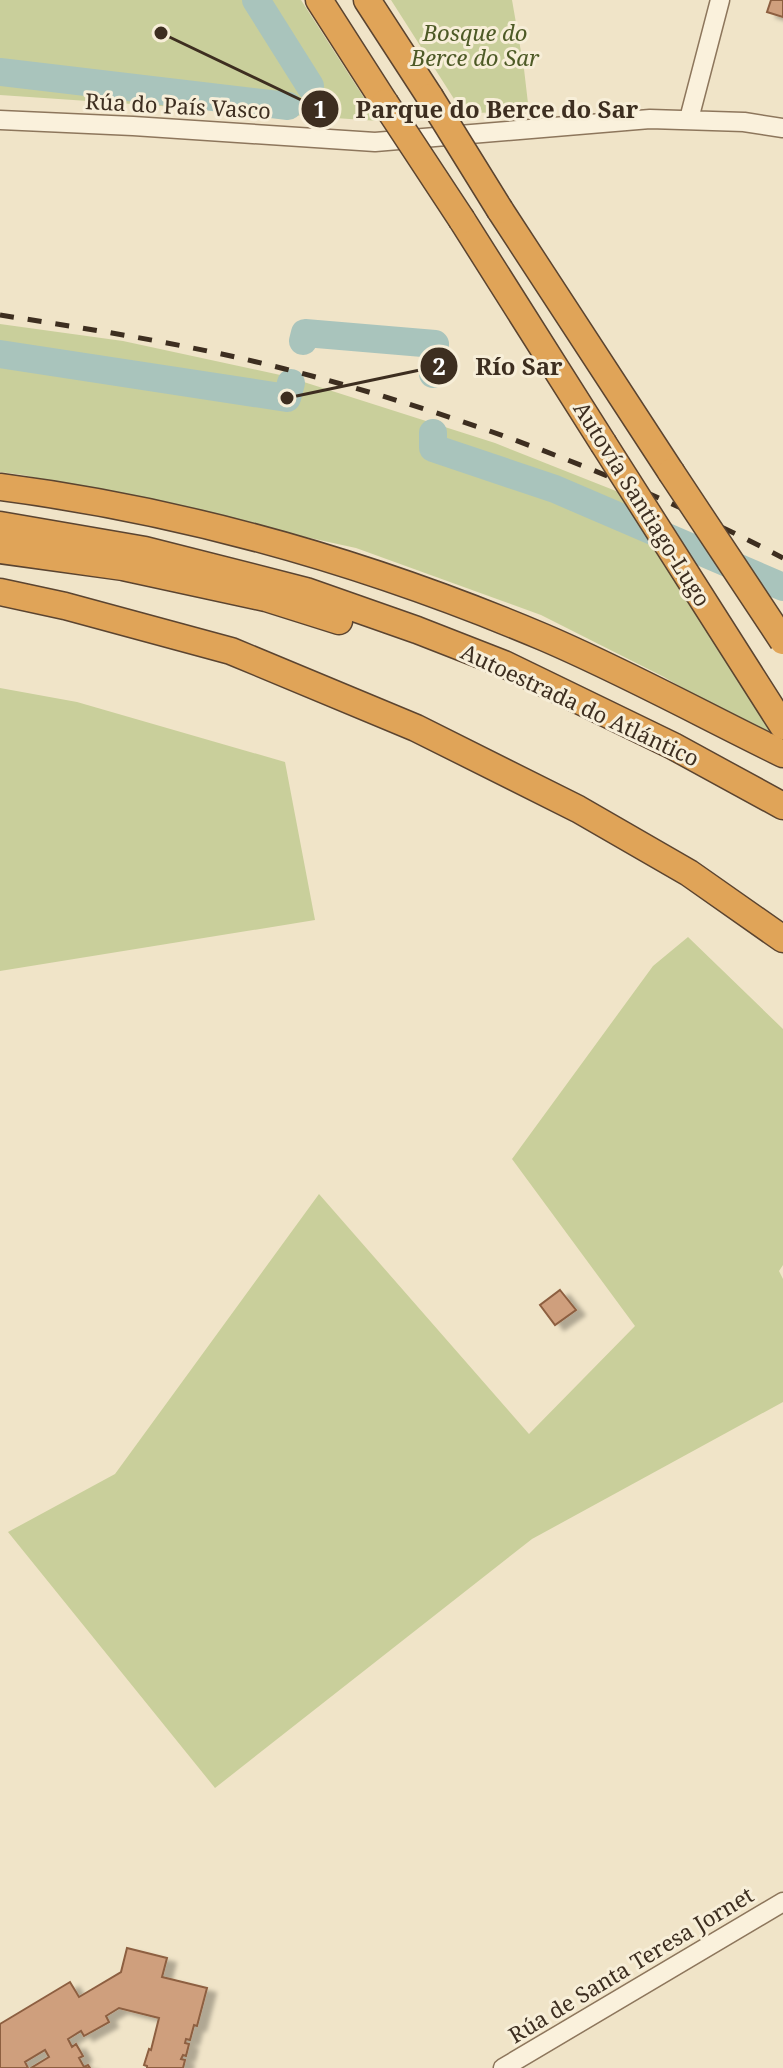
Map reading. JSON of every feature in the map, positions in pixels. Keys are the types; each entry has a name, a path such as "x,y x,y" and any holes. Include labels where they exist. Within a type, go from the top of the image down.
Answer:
{"highway":[{"name":"Autovía Santiago-Lugo","path":"319,0 783,726"},
{"name":"Autovía Santiago-Lugo","path":"367,0 500,210 783,641"},
{"name":"Autoestrada do Atlántico","path":"0,487 131,508 235,532 400,583 544,638 783,754"},
{"name":"Autoestrada do Atlántico","path":"0,525 145,550 306,591 417,630 504,664 578,699 783,806"},
{"path":"0,550 123,567 266,598 559,692"},
{"path":"0,592 65,606 231,651 416,728 578,809 689,873 783,939"}],"street":[{"path":"689,119 720,0"},
{"name":"Rúa do País Vasco","path":"0,120 375,142 650,119 744,122 783,128"},
{"name":"Rúa de Santa Teresa Jornet","path":"503,2068 783,1902"}],"green space":[{"path":"0,0 301,0 379,121 0,95"},
{"name":"Bosque do Berce do Sar","path":"391,0 512,0 529,112 463,113"},
{"path":"0,324 123,341 285,376 495,443 621,493 781,746 664,677 541,615 356,548 0,472"},
{"path":"0,688 77,702 285,762 315,920 0,971"},
{"path":"688,937 783,1029 783,1265 779,1271 783,1279 783,1402 532,1539 215,1788 8,1532 115,1474 319,1194 529,1434 635,1326 512,1159 653,966"}],"building":[{"path":"771,0 783,0 783,17 767,12"},
{"path":"560,1290 576,1310 555,1325 540,1305"},
{"path":"127,1948 167,1958 162,1977 207,1988 197,2026 194,2025 190,2040 186,2039 185,2043 189,2044 186,2056 183,2055 181,2059 185,2060 183,2068 147,2068 144,2065 159,2018 119,2008 106,2016 109,2022 84,2036 81,2031 68,2039 72,2047 76,2044 83,2056 79,2058 84,2067 88,2065 90,2068 31,2068 49,2057 45,2050 25,2062 28,2068 0,2068 0,2024 70,1982 79,1997 121,1972"}],"waterway":[{"path":"256,0 310,86"},
{"path":"0,72 288,106"},
{"path":"303,341 305,333 435,344 433,374"},
{"path":"0,354 287,398 291,383"},
{"path":"433,433 433,448 555,489 783,587"}],"railway":[{"path":"0,315 215,353 412,405 602,474 664,500 783,558"}],"place":[{"name":"Parque do Berce do Sar","path":"161,33"},
{"name":"Río Sar","path":"287,398"}]}
